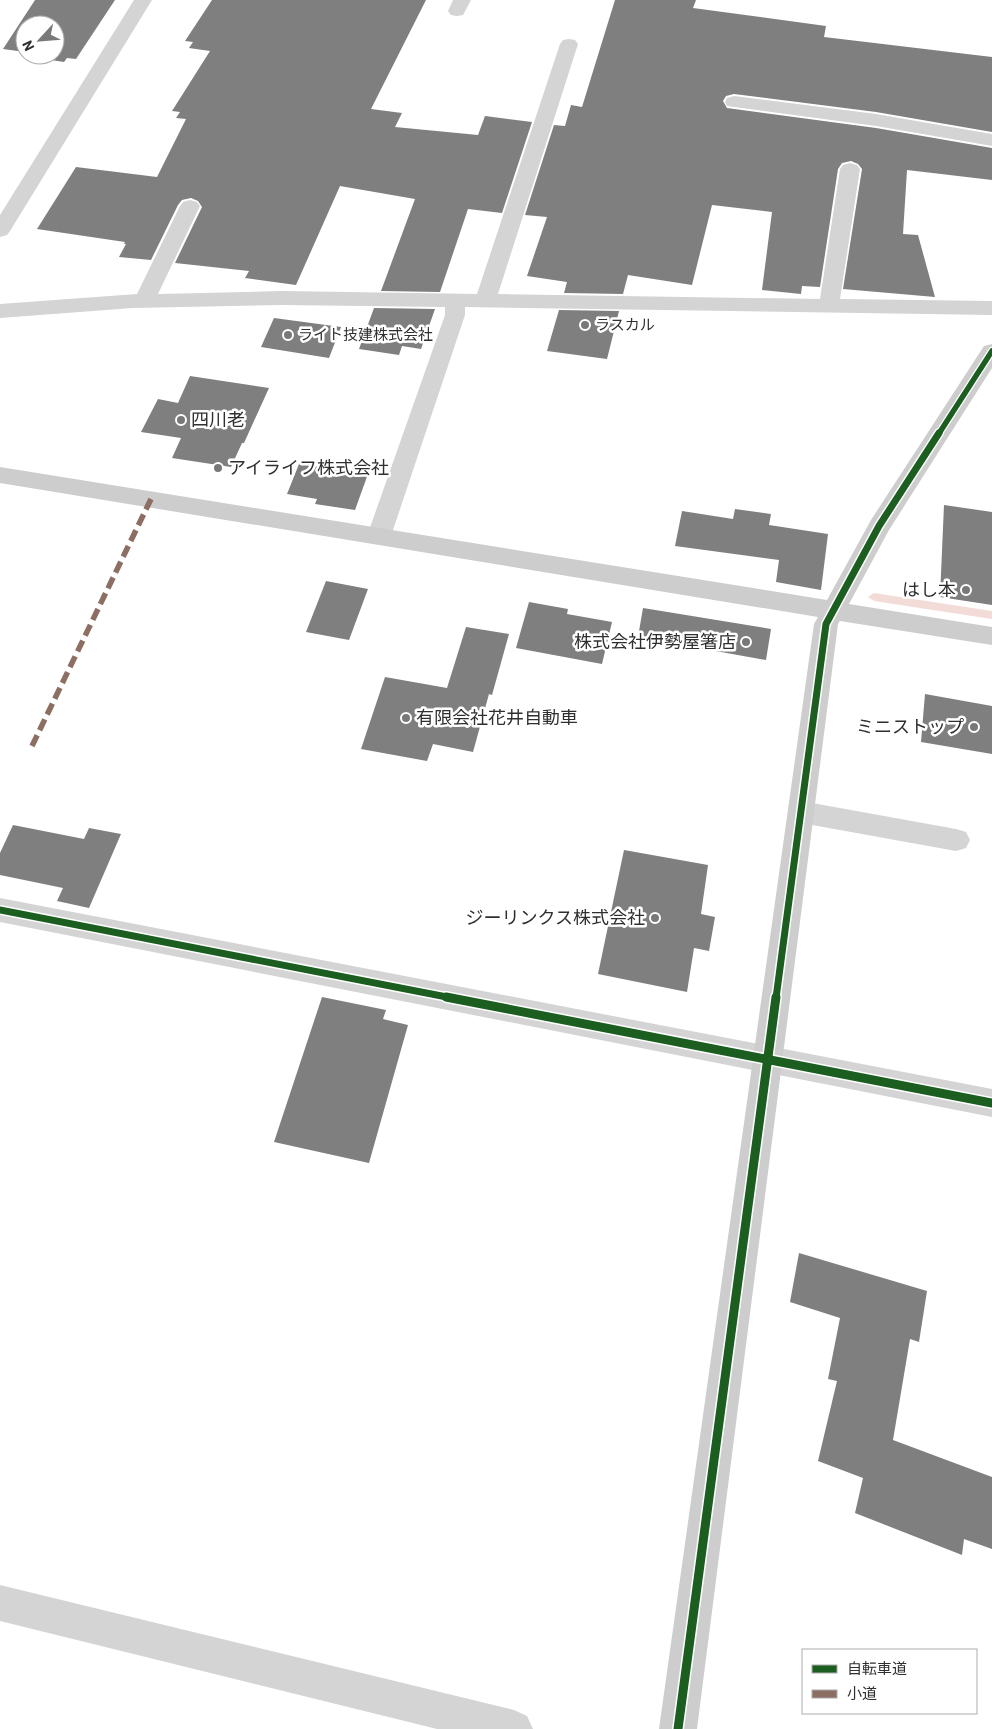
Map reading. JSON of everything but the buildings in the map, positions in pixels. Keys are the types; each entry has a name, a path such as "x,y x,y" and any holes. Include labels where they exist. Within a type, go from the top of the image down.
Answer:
{"street":[{"path":"0,232 143,0"},
{"path":"485,301 569,44"},
{"path":"734,102 876,120 992,140"},
{"path":"829,306 850,169"},
{"path":"144,301 190,206"},
{"path":"0,311 144,301 272,298 992,308"},
{"path":"379,536 455,315 455,300"},
{"path":"678,1729 826,624 879,526 992,351"},
{"path":"0,475 992,636"},
{"path":"801,812 956,840"},
{"path":"0,910 992,1103"},
{"path":"0,1603 514,1729"}],"waterway":[{"path":"874,597 992,615"}],"marked path":[{"path":"32,746 151,499"}],"cycle path":[{"path":"678,1729 826,624 879,526 992,351"},
{"path":"0,910 992,1103"}],"place":[{"name":"ラスカル","path":"585,325"},
{"name":"ライト技建株式会社","path":"288,335"},
{"name":"四川老","path":"181,420"},
{"name":"アイライフ株式会社","path":"218,468"},
{"name":"はし本","path":"966,590"},
{"name":"株式会社伊勢屋箸店","path":"746,642"},
{"name":"有限会社花井自動車","path":"406,718"},
{"name":"ミニストップ","path":"974,727"},
{"name":"ジーリンクス株式会社","path":"655,918"}]}
